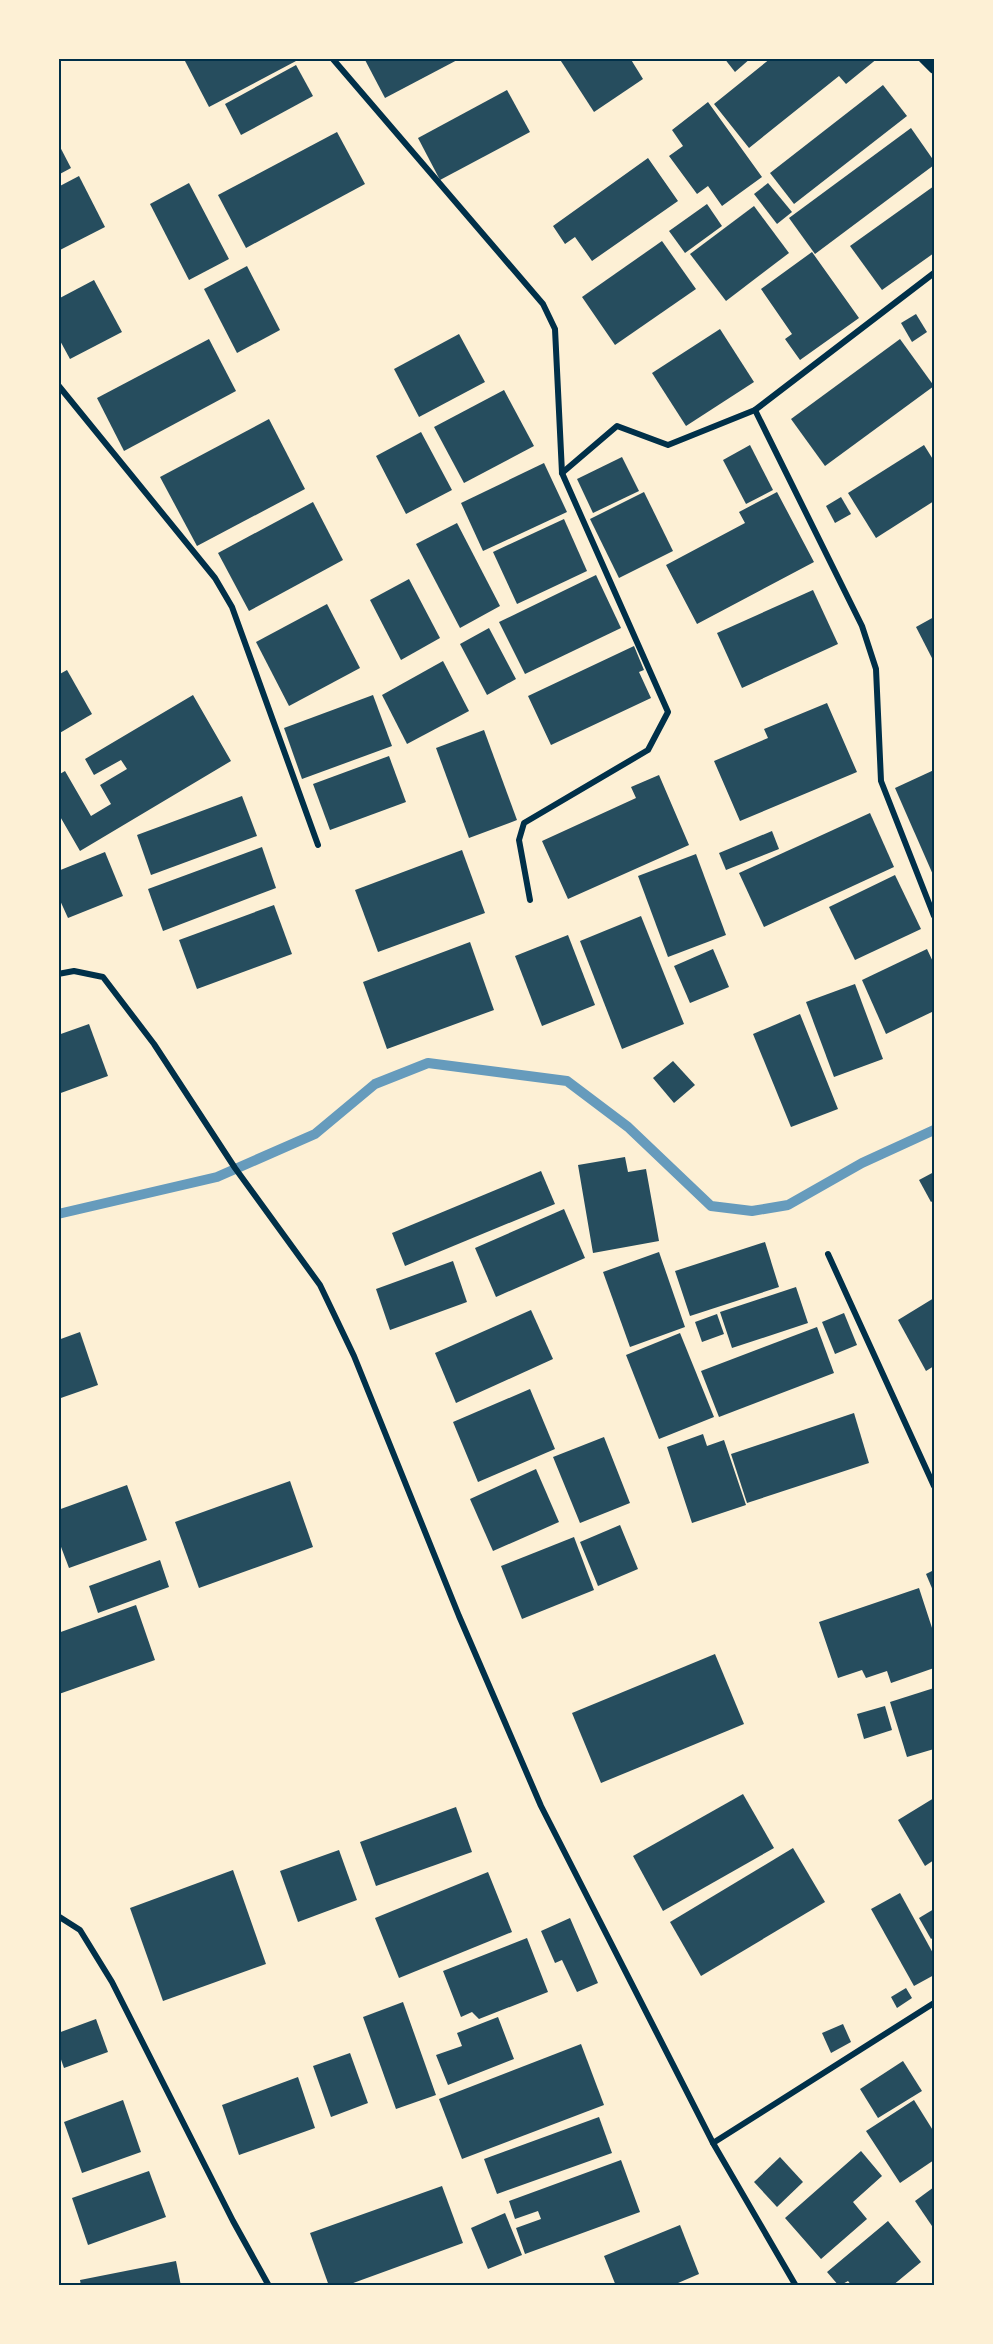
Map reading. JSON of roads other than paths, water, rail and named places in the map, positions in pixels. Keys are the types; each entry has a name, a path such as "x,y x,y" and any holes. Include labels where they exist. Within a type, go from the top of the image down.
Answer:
{"street":[{"path":"332,58 543,304 555,329 562,473 668,712 648,750 524,823 519,840 530,900"},
{"path":"923,58 934,69"},
{"path":"562,473 617,426 668,445 755,410 934,273"},
{"path":"58,385 215,578 232,607 318,845"},
{"path":"755,410 862,626 876,669 881,781 934,916"},
{"path":"58,974 74,970 103,977 154,1044 235,1168 320,1285 354,1356 459,1616 541,1806 713,2143 796,2286"},
{"path":"828,1254 934,1486"},
{"path":"59,1917 80,1930 112,1982 233,2221 269,2286"},
{"path":"713,2143 934,2003"}],"waterway":[{"path":"58,1214 217,1177 315,1134 375,1084 428,1063 567,1081 628,1127 711,1206 752,1211 788,1205 862,1163 934,1130"}]}
